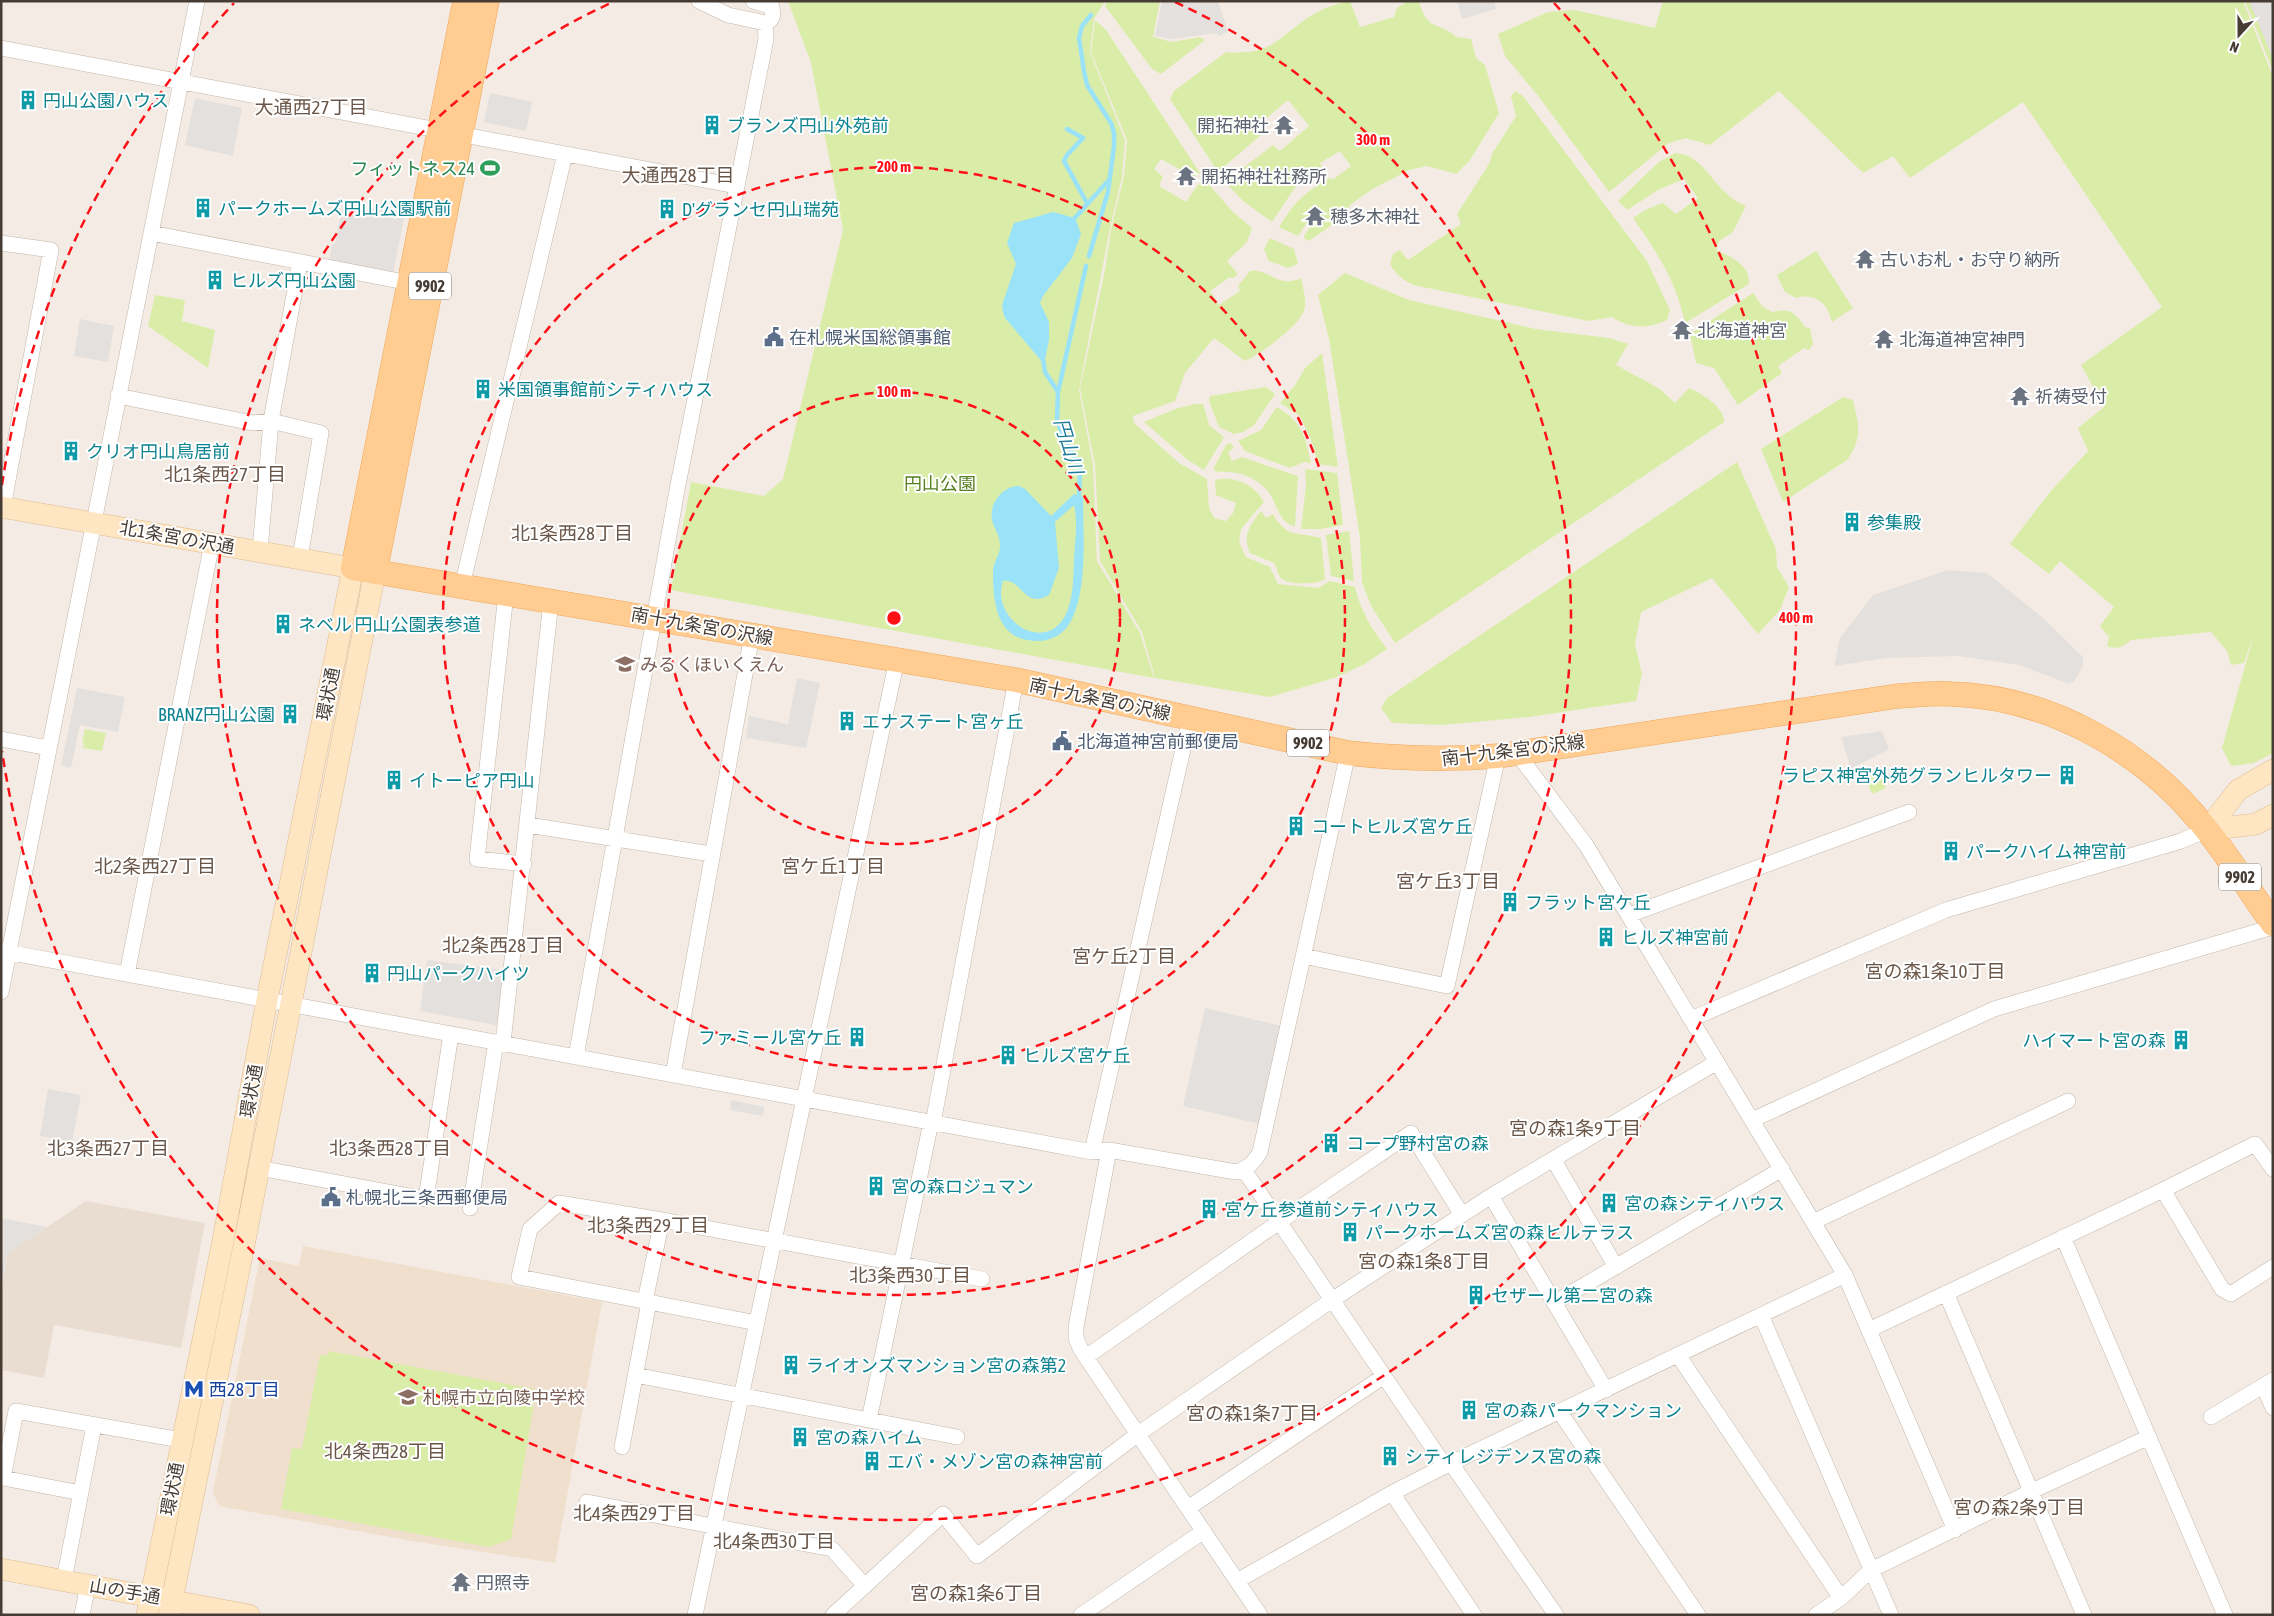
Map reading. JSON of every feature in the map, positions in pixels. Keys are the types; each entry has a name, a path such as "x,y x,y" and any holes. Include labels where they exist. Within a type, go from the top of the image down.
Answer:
{"main road":[{"name":"9902","path":"364,570 450,133 465,1"},
{"name":"9902","path":"364,570 410,283 488,1"},
{"name":"南十九条宮の沢線","path":"364,570 1016,680 1348,753 1418,760 1446,760 1507,754 1898,696 1951,694 2002,700 2038,711 2097,735 2140,762 2172,790 2207,830 2273,925"}],"street":[{"path":"1,992 5,951 50,748 197,1"},
{"path":"698,1 728,15 765,23"},
{"path":"753,1 772,6 773,16 765,23"},
{"path":"576,1057 677,490 766,39 765,23"},
{"path":"1,48 736,186"},
{"path":"462,586 565,154"},
{"path":"151,233 410,283"},
{"path":"1,243 51,250 2,507"},
{"path":"260,551 271,421 300,262"},
{"path":"118,396 253,423 271,421 321,434 300,558"},
{"name":"北1条宮の沢通","path":"2,507 364,570"},
{"path":"127,974 212,543"},
{"name":"環状通","path":"148,1605 222,1246 267,1000 364,570"},
{"name":"環状通","path":"170,1607 259,1168 364,570"},
{"path":"506,594 477,859 524,864"},
{"path":"470,1208 500,1043 524,864 552,601"},
{"path":"674,1075 752,635"},
{"path":"695,1615 897,659"},
{"path":"869,1420 932,1122 1016,680"},
{"path":"1092,1152 1190,718"},
{"path":"1,739 50,748"},
{"path":"5,951 1092,1152 1109,1150 1227,1172 1244,1170 1260,1152 1348,753"},
{"path":"1303,956 1446,986 1507,754"},
{"path":"1507,754 1586,845 1846,1275 1954,1530"},
{"path":"2207,830 2238,790 2273,770"},
{"path":"1629,915 1909,812"},
{"path":"1691,1019 1946,910 2181,841 2207,830 2256,824 2273,815"},
{"path":"528,825 712,854"},
{"path":"1752,1120 1994,1009 2273,925"},
{"path":"259,1168 426,1199 451,1034"},
{"path":"833,1615 943,1514 977,1556 1138,1434 1332,1300 1491,1196 1717,1062"},
{"path":"1813,1222 2068,1101"},
{"path":"1086,1357 1279,1222 1412,1133 1462,1215"},
{"path":"1869,1330 2255,1144 2273,1169"},
{"path":"1109,1150 1076,1326 1076,1338 1086,1357 1260,1615"},
{"path":"1553,1159 1616,1267"},
{"path":"1554,1303 1782,1169"},
{"path":"1244,1170 1384,1376 1556,1615"},
{"path":"2162,1190 2222,1289 2231,1294 2273,1267"},
{"path":"1491,1196 1606,1390"},
{"path":"757,1323 520,1277 530,1229 559,1203 982,1279"},
{"path":"622,1447 662,1220"},
{"path":"2062,1237 2225,1615"},
{"path":"1237,1581 1392,1493 1448,1464 1846,1275"},
{"path":"1946,1293 2084,1615"},
{"path":"1761,1315 1891,1615"},
{"path":"1678,1355 1841,1598"},
{"path":"635,1375 742,1394 957,1437"},
{"path":"1188,1508 1384,1376"},
{"path":"2211,1417 2268,1383 2273,1408"},
{"path":"81,1493 3,1478 16,1411 181,1440"},
{"path":"1559,1411 1698,1615"},
{"path":"64,1580 94,1425"},
{"path":"1816,1615 1841,1598 1872,1570 2032,1491 2149,1437"},
{"path":"1392,1493 1474,1615"},
{"path":"587,1502 832,1549 865,1586"},
{"path":"1081,1615 1204,1531"},
{"name":"山の手通","path":"1,1569 88,1584 148,1605 249,1615"},
{"path":"82,1615 88,1584"}],"shaded area":[{"path":"1162,1 1218,1 1228,32 1218,36 1217,33 1173,39 1155,36"},
{"path":"1457,1 1494,1 1496,9 1462,19"},
{"path":"2249,1 2273,1 2273,59"},
{"path":"490,93 532,102 526,131 484,122"},
{"path":"195,98 242,108 233,156 185,145"},
{"path":"343,204 405,213 393,274 329,262 332,244 335,244"},
{"path":"80,319 114,326 108,362 74,356"},
{"path":"1948,570 1987,573 2043,618 2083,657 2083,666 2075,680 2069,684 2020,665 1958,656 1886,658 1834,666 1840,638 1873,595"},
{"path":"797,678 820,683 806,748 746,738 749,716 788,724"},
{"path":"77,688 125,697 118,732 80,725 71,768 61,766"},
{"path":"1882,731 1889,749 1851,769 1841,737"},
{"path":"427,960 505,970 501,1026 420,1011"},
{"path":"1205,1008 1282,1026 1260,1124 1183,1106"},
{"path":"48,1089 81,1095 72,1142 40,1136"},
{"path":"731,1100 765,1107 763,1116 730,1110"},
{"path":"86,1201 205,1223 181,1348 54,1325 44,1378 1,1370 1,1289 8,1253"},
{"path":"1,1218 47,1227 8,1253 3,1277 1,1276"},
{"name":"札幌市立向陵中学校","path":"303,1246 602,1302 555,1563 418,1542 219,1506 213,1492 260,1258 299,1266"}],"green space":[{"name":"円山公園","path":"788,1 1105,1 1094,19 1090,52 1125,140 1122,177 1110,228 1079,390 1093,465 1097,561 1140,633 1154,678 671,590 691,482 764,496 783,479 843,230 811,63"},
{"path":"1107,1 1160,1 1153,37 1172,42 1200,37 1205,40 1161,74 1152,69 1105,6"},
{"path":"1350,1 1360,27 1394,17 1397,8 1408,1 1419,1 1422,11 1430,22 1456,37 1471,39 1476,58 1485,65 1499,113 1470,160 1456,174 1427,166 1409,170 1371,190 1350,205 1343,217 1309,241 1304,236 1319,215 1315,211 1298,236 1279,227 1290,210 1306,193 1330,178 1332,180 1351,166 1340,151 1320,163 1322,167 1296,186 1272,222 1243,201 1225,182 1273,145 1280,151 1309,126 1288,100 1257,126 1262,134 1218,172 1170,99 1174,91 1226,52 1255,51 1266,48 1318,12"},
{"path":"1663,1 2243,1 2273,77 2273,753 2254,763 2231,766 2222,748 2254,634 2244,663 2231,665 2227,651 2211,632 2131,640 2117,648 2107,646 2109,637 2100,626 2114,607 2060,561 2049,574 2010,544 2050,492 2088,451 2078,428 2104,407 2081,365 2162,307 2023,102 1910,178 1893,156 1863,173 1779,91 1710,145 1686,138 1669,143 1609,192 1539,97 1505,56 1498,34 1548,12 1575,10 1655,28"},
{"path":"2245,1 2273,1 2273,71"},
{"path":"1095,20 1106,30 1200,173 1193,177 1161,159 1154,169 1163,177 1159,186 1186,202 1197,186 1205,180 1233,212 1252,228 1247,242 1227,261 1238,274 1232,279 1230,277 1210,291 1219,305 1240,291 1238,286 1250,271 1263,272 1286,281 1301,278 1305,301 1303,313 1293,326 1277,340 1245,361 1214,338 1185,373 1175,401 1133,416 1134,423 1179,463 1207,479 1209,508 1214,518 1226,521 1233,513 1236,503 1216,495 1215,480 1236,480 1255,490 1264,502 1241,529 1239,542 1246,557 1270,567 1278,584 1318,588 1330,581 1355,587 1360,604 1368,620 1387,649 1363,665 1334,678 1270,697 1155,678 1142,632 1100,561 1095,465 1080,389 1105,270 1111,229 1124,176 1127,140 1091,52"},
{"path":"1515,91 1523,96 1647,261 1670,310 1667,320 1646,326 1632,326 1612,317 1589,321 1413,285 1392,268 1390,264 1393,254 1400,250 1408,260 1461,224 1457,214 1489,164 1492,154 1516,116 1511,96"},
{"path":"1675,153 1698,162 1728,195 1746,206 1733,232 1719,241 1716,250 1739,262 1747,272 1749,284 1685,323 1671,280 1633,218 1645,210 1663,203 1676,214 1698,198 1684,179 1658,190 1627,210 1618,201 1659,162"},
{"path":"1270,238 1294,249 1298,264 1288,268 1269,261 1264,249"},
{"path":"1816,251 1853,308 1832,322 1828,310 1820,301 1810,297 1796,298 1785,292 1777,275"},
{"path":"1345,273 1409,300 1536,329 1609,338 1628,344 1616,365 1660,389 1675,403 1689,388 1694,390 1717,406 1721,411 1724,422 1395,643 1371,606 1362,582 1360,538 1329,339 1318,295"},
{"path":"1753,293 1762,306 1772,312 1792,312 1805,327 1810,328 1813,344 1809,350 1804,348 1778,366 1782,373 1738,405 1714,368 1696,363 1690,334"},
{"path":"155,295 185,300 182,321 215,330 208,368 148,326"},
{"path":"1322,353 1338,467 1318,464 1312,442 1300,416 1280,403 1296,384 1305,368"},
{"path":"1266,387 1275,394 1254,425 1243,432 1234,434 1219,427 1209,401 1210,396"},
{"path":"1843,397 1853,400 1857,417 1858,438 1852,452 1847,460 1783,502 1761,449"},
{"path":"1203,404 1209,425 1224,437 1204,470 1188,460 1144,422 1178,408"},
{"path":"1277,407 1292,418 1301,430 1311,463 1304,462 1290,468 1245,451 1238,441 1261,430"},
{"path":"1230,443 1234,448 1228,452 1232,461 1242,457 1298,476 1295,526 1289,524 1281,517 1267,490 1257,481 1238,473 1218,472 1213,469 1226,445"},
{"path":"1737,462 1776,549 1777,567 1789,587 1780,610 1758,634 1712,578 1641,612 1635,644 1642,674 1636,701 1529,717 1442,725 1392,723 1381,708 1387,698"},
{"path":"1305,469 1337,473 1343,525 1321,529 1301,529 1306,485"},
{"path":"1261,511 1266,518 1273,514 1278,522 1288,531 1321,538 1325,579 1309,583 1290,582 1281,578 1274,563 1250,553 1247,541 1248,530"},
{"path":"1349,531 1354,581 1331,576 1326,535"},
{"path":"85,729 106,733 102,751 83,748 84,743 82,743"},
{"path":"1879,772 1886,788 1872,794 1865,777"},
{"path":"328,1351 534,1389 535,1397 511,1539 489,1547 281,1509 292,1448 302,1449 320,1355 327,1356"}],"water":[{"path":"1053,212 1075,218 1081,234 1072,258 1043,296 1040,303 1049,322 1049,340 1044,364 1005,318 1002,305 1016,264 1007,243 1014,223"},
{"path":"1019,486 1025,489 1051,516 1074,494 1083,497 1084,543 1080,593 1071,621 1065,630 1048,640 1023,639 1013,634 1005,627 996,607 993,571 1000,545 992,514 998,497 1013,487","holes":["1074,505 1076,532 1072,596 1068,609 1056,627 1045,632 1033,632 1021,627 1011,619 1004,608 1001,595 1003,581 1015,584 1034,599 1041,599 1049,595 1059,568 1055,522"]}],"waterway":[{"name":"円山川","path":"1089,256 1108,192 1114,146 1114,133 1111,123 1087,85 1084,71 1079,38 1082,26 1091,15"},
{"path":"1067,129 1083,138 1067,155 1064,161 1087,203"},
{"path":"1072,221 1109,180"},
{"name":"円山川","path":"1075,500 1079,496 1080,470 1057,422 1058,392 1086,266"},
{"path":"1043,359 1045,372 1058,392"}],"place":[{"name":"円山公園ハウス","path":"28,100"},
{"name":"ブランズ円山外苑前","path":"712,125"},
{"name":"開拓神社","path":"1284,125"},
{"name":"フィットネス24","path":"490,168"},
{"name":"開拓神社社務所","path":"1186,176"},
{"name":"パークホームズ円山公園駅前","path":"203,208"},
{"name":"D'グランセ円山瑞苑","path":"667,209"},
{"name":"穂多木神社","path":"1315,216"},
{"name":"古いお札・お守り納所","path":"1865,259"},
{"name":"ヒルズ円山公園","path":"215,280"},
{"name":"北海道神宮","path":"1682,330"},
{"name":"在札幌米国総領事館","path":"774,337"},
{"name":"北海道神宮神門","path":"1884,339"},
{"name":"米国領事館前シティハウス","path":"483,389"},
{"name":"祈祷受付","path":"2020,396"},
{"name":"クリオ円山鳥居前","path":"71,451"},
{"name":"参集殿","path":"1852,522"},
{"name":"ネベル 円山公園表参道","path":"283,624"},
{"name":"みるくほいくえん","path":"625,664"},
{"name":"BRANZ円山公園","path":"290,714"},
{"name":"エナステート宮ヶ丘","path":"847,721"},
{"name":"北海道神宮前郵便局","path":"1062,741"},
{"name":"ラピス神宮外苑グランヒルタワー","path":"2067,775"},
{"name":"イトーピア円山","path":"394,780"},
{"name":"コートヒルズ宮ケ丘","path":"1296,826"},
{"name":"パークハイム神宮前","path":"1951,851"},
{"name":"フラット宮ケ丘","path":"1510,902"},
{"name":"ヒルズ神宮前","path":"1606,937"},
{"name":"円山パークハイツ","path":"372,973"},
{"name":"ファミール宮ケ丘","path":"857,1037"},
{"name":"ハイマート宮の森","path":"2181,1040"},
{"name":"ヒルズ宮ケ丘","path":"1008,1055"},
{"name":"コープ野村宮の森","path":"1331,1143"},
{"name":"宮の森ロジュマン","path":"876,1186"},
{"name":"札幌北三条西郵便局","path":"331,1197"},
{"name":"宮の森シティハウス","path":"1609,1203"},
{"name":"宮ケ丘参道前シティハウス","path":"1209,1209"},
{"name":"パークホームズ宮の森ヒルテラス","path":"1350,1232"},
{"name":"セザール第二宮の森","path":"1476,1295"},
{"name":"ライオンズマンション宮の森第2","path":"791,1365"},
{"name":"西28丁目","path":"194,1389"},
{"name":"札幌市立向陵中学校","path":"408,1397"},
{"name":"宮の森パークマンション","path":"1469,1410"},
{"name":"宮の森ハイム","path":"800,1437"},
{"name":"シティレジデンス宮の森","path":"1390,1456"},
{"name":"エバ・メゾン宮の森神宮前","path":"872,1461"},
{"name":"円照寺","path":"461,1582"}],"district":[{"name":"大通西27丁目","path":"311,107"},
{"name":"大通西28丁目","path":"678,175"},
{"name":"北1条西27丁目","path":"225,474"},
{"name":"北1条西28丁目","path":"572,533"},
{"name":"北2条西27丁目","path":"155,866"},
{"name":"宮ケ丘1丁目","path":"833,866"},
{"name":"宮ケ丘3丁目","path":"1448,881"},
{"name":"北2条西28丁目","path":"503,945"},
{"name":"宮ケ丘2丁目","path":"1124,956"},
{"name":"宮の森1条10丁目","path":"1935,971"},
{"name":"宮の森1条9丁目","path":"1575,1128"},
{"name":"北3条西27丁目","path":"108,1148"},
{"name":"北3条西28丁目","path":"390,1148"},
{"name":"北3条西29丁目","path":"648,1225"},
{"name":"宮の森1条8丁目","path":"1424,1261"},
{"name":"北3条西30丁目","path":"910,1275"},
{"name":"宮の森1条7丁目","path":"1252,1413"},
{"name":"北4条西28丁目","path":"385,1451"},
{"name":"宮の森2条9丁目","path":"2019,1507"},
{"name":"北4条西29丁目","path":"634,1513"},
{"name":"北4条西30丁目","path":"774,1541"},
{"name":"宮の森1条6丁目","path":"976,1593"}]}
